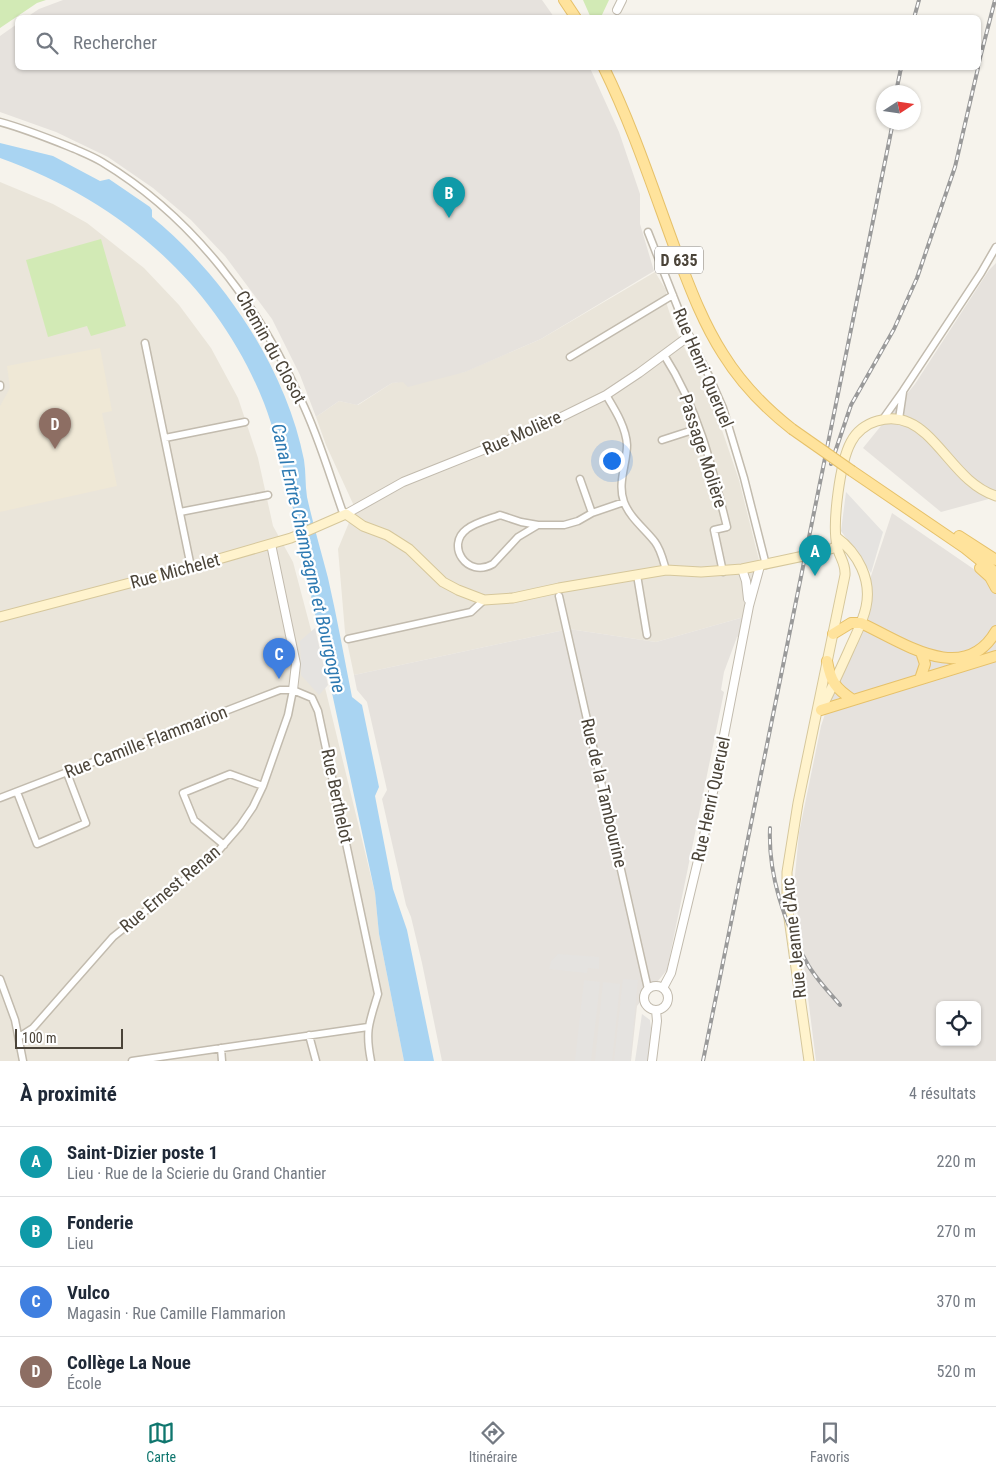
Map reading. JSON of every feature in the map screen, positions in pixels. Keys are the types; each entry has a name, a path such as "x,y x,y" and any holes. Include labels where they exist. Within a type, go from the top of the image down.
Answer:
{"main road":[{"path":"564,0 574,15"},
{"name":"D 635","path":"605,70 623,111 687,280 712,337 732,368 774,415 792,429 965,548 996,573"},
{"path":"346,514 363,526 387,535 408,549 443,582 484,600 513,598 559,588 666,570 723,572 742,570 763,566 836,542 838,499 847,450 858,432 865,426 883,419 907,421 924,432 974,485 996,496"},
{"path":"890,496 950,530 996,560"},
{"path":"914,513 985,572 996,588"},
{"name":"Rue Michelet","path":"0,617 271,544 291,538 346,514"},
{"name":"Rue Jeanne d'Arc","path":"814,728 861,623 868,599 866,580 860,566 852,553 836,542"},
{"name":"Rue Jeanne d'Arc","path":"809,1061 786,888 791,840 846,570 836,542"},
{"path":"833,634 851,623 861,623 922,652 938,658 954,659 970,655 982,648 996,631"},
{"path":"920,679 925,664 922,652"},
{"path":"821,710 996,656"},
{"path":"827,661 834,683 853,700"}],"street":[{"path":"617,10 622,0"},
{"name":"Chemin du Closot","path":"0,122 30,131 101,160 131,180 162,206 238,286 258,318 301,399 342,510 346,514"},
{"name":"Rue Henri Queruel","path":"648,232 689,336 723,408 744,478 763,566 749,606 707,823 672,973 663,988"},
{"path":"883,419 981,274 996,247"},
{"path":"570,357 672,295"},
{"name":"Rue Molière","path":"346,514 403,482 543,426 606,395 689,336"},
{"path":"145,343 191,567"},
{"name":"Passage Molière","path":"664,354 679,378 699,428 727,527 714,530 723,572"},
{"path":"898,419 903,391"},
{"path":"606,395 617,413 627,443 622,478 624,502 631,514 656,543 661,552 666,570"},
{"path":"165,438 245,422"},
{"path":"662,440 699,428"},
{"path":"580,479 592,513"},
{"path":"180,512 268,495"},
{"path":"538,525 518,537 488,567 473,567 467,564 459,552 459,540 467,529 500,515 538,525 564,525 624,502"},
{"path":"271,544 296,664 293,690"},
{"name":"Rue Henri Queruel","path":"742,570 746,581 749,606"},
{"path":"637,575 647,635"},
{"name":"Rue de la Tambourine","path":"560,596 648,989"},
{"path":"348,639 470,612 484,600"},
{"name":"Rue Camille Flammarion","path":"0,798 280,690 293,690"},
{"name":"Rue Ernest Renan","path":"20,1037 32,1028 113,937 213,857 240,826 253,807 263,786 288,715 293,690"},
{"name":"Rue Berthelot","path":"293,690 312,698 316,704 342,820 378,994 368,1027 367,1041 371,1061"},
{"path":"17,792 37,844 86,823 67,773"},
{"path":"224,844 194,820 183,793 230,774 263,786"},
{"path":"0,979 20,1037 24,1061"},
{"path":"655,986 663,988 667,994 667,1002 663,1008 656,1010 649,1008 645,1003 644,995 648,989 655,986"},
{"path":"652,1061 657,1021 656,1010"},
{"path":"132,1061 368,1027"},
{"path":"309,1036 316,1061"},
{"path":"221,1048 222,1061"}],"shaded area":[{"path":"63,0 542,0 553,15 30,15 39,9"},
{"path":"15,25 15,70 591,70 619,132 640,194 640,224 654,271 541,339 465,372 408,387 403,382 392,383 357,405 339,401 316,417 300,375 272,319 225,256 191,220 153,188 108,157 56,132 0,112 0,36"},
{"path":"0,182 53,204 87,223 144,268 179,305 211,348 238,398 258,458 273,526 293,562 311,630 375,893 379,934 404,1061 0,1061"},
{"path":"996,263 996,497 941,512 863,448 915,384 989,270"},
{"path":"655,272 666,290 667,305 674,326 708,389 739,480 759,560 744,617 656,642 569,629 354,675 345,632 338,549 355,508 326,445 316,417 339,401 358,405 392,383 464,372 541,339"},
{"path":"100,348 112,411 102,413 117,486 0,512 0,406 10,388 7,366"},
{"path":"846,492 883,532 871,573 841,531"},
{"path":"892,513 978,572 996,589 996,1061 816,1061 794,886 799,833 821,726"},
{"path":"744,617 741,635 737,637 724,672 721,690 724,692 667,970 637,1006 631,1061 442,1061 422,963 411,917 406,905 382,799 387,790 367,702 357,690 354,675 569,629 656,642"},
{"path":"315,628 328,685 319,695 301,675 300,641"},
{"path":"558,954 599,957 599,969 588,968 587,973 549,969 551,961"},
{"path":"623,979 638,980 630,1061 614,1061"},
{"path":"584,980 600,982 591,1061 575,1061"},
{"path":"603,982 620,984 612,1061 595,1061"},
{"path":"642,1014 650,1020 649,1061 635,1061"}],"green space":[{"path":"0,0 46,0 37,3 19,15 15,15 15,18 0,28"},
{"path":"583,0 609,0 602,15 590,15"},
{"path":"101,239 126,326 91,336 87,326 48,337 26,260"}],"water":[{"name":"Canal Entre Champagne et Bourgogne","path":"0,143 53,156 100,181 109,179 150,207 152,217 203,266 227,295 267,358 283,391 304,460 307,497 328,578 352,697 362,705 379,787 375,796 393,889 407,930 434,1061 404,1061 379,934 375,893 296,521 271,423 244,360 220,320 191,284 159,252 123,223 85,197 44,176 0,158"}],"railway":[{"path":"915,15 919,0"},
{"path":"981,54 995,0"},
{"path":"897,85 901,70"},
{"path":"831,464 851,405 894,329 917,278 955,167 978,70"},
{"path":"703,1061 891,130"},
{"path":"770,828 770,845 775,880 791,932 810,969 840,1005"}],"place":[{"name":"Fonderie","path":"449,218"},
{"name":"Collège La Noue","path":"55,449"},
{"name":"Saint-Dizier poste 1","path":"815,576"},
{"name":"Vulco","path":"279,679"}]}
